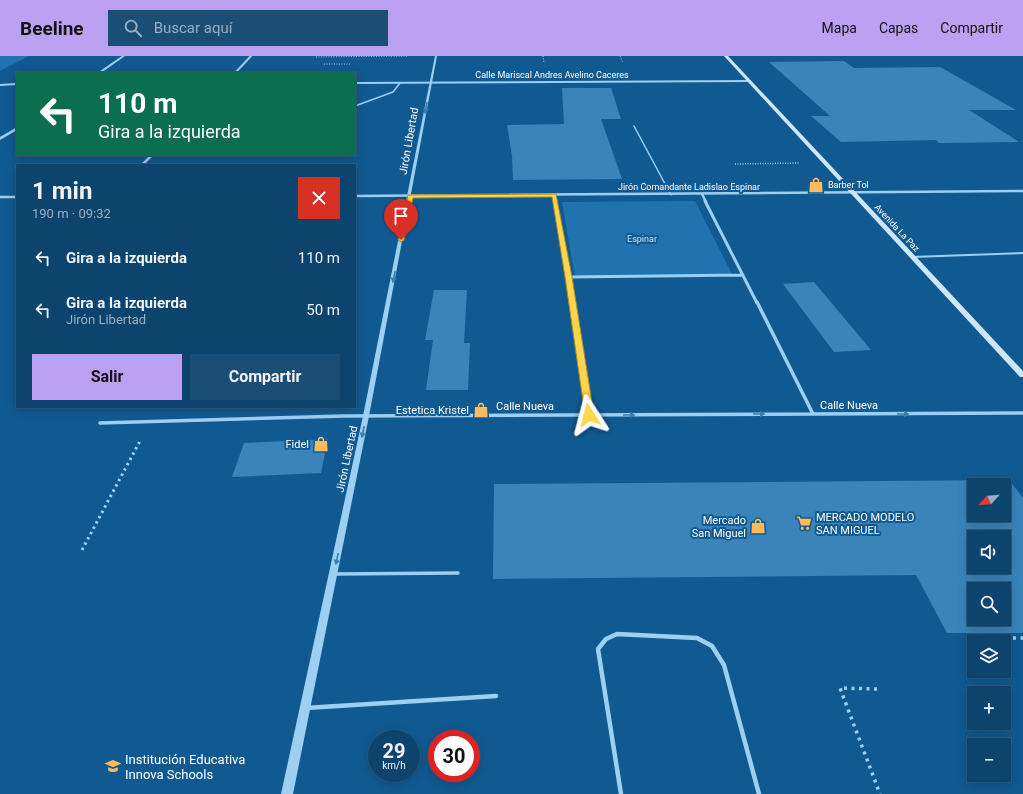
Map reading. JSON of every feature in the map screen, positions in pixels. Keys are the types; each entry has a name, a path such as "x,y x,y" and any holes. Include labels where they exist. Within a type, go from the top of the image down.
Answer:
{"main road":[{"name":"Avenida La Paz","path":"726,56 1023,375"}],"street":[{"path":"100,72 124,56"},
{"path":"236,72 251,56"},
{"name":"Jirón Libertad","path":"287,794 366,416 436,56"},
{"name":"Calle Mariscal Andres Avelino Caceres","path":"356,83 750,81"},
{"path":"0,84 16,84"},
{"path":"0,139 16,129"},
{"path":"143,164 151,156"},
{"name":"Jirón Comandante Ladislao Espinar","path":"356,196 1023,191"},
{"path":"702,194 814,414"},
{"path":"554,195 569,277 589,415"},
{"path":"0,197 16,197"},
{"path":"569,277 743,275"},
{"name":"Calle Nueva","path":"100,423 366,416 1023,413"}],"lane":[{"path":"356,106 383,97 393,92 400,83"},
{"path":"634,126 671,194"},
{"path":"912,257 1023,253"},
{"path":"334,574 458,573"},
{"path":"621,794 598,649 606,639 617,634 697,638 712,646 724,665 759,794"},
{"path":"305,708 496,696"}],"path":[{"path":"316,57 408,56"},
{"path":"735,164 825,163"},
{"path":"82,550 150,421"},
{"path":"1011,638 1023,638"},
{"path":"877,688 840,688 880,794"}],"green space":[{"path":"0,56 29,56 0,71"},
{"name":"Espinar","path":"695,201 733,276 575,277 562,202"}],"building":[{"path":"844,61 854,68 940,67 1016,110 969,110 1019,142 939,143 936,140 841,142 811,116 830,116 769,62"},
{"path":"562,88 611,88 621,119 601,119 622,179 513,180 512,156 507,125 564,124"},
{"path":"814,282 871,350 834,352 783,284"},
{"path":"434,290 467,290 464,343 470,343 468,390 426,390 433,340 425,340"},
{"path":"328,439 321,473 232,477 244,443"},
{"name":"Mercado San Miguel","path":"967,480 967,522 1011,522 1011,483 1023,498 1023,633 947,633 916,575 493,579 494,484"}],"place":[{"name":"Barber Tol","path":"816,185"},
{"name":"Estetica Kristel","path":"481,410"},
{"name":"Fidel","path":"321,444"},
{"name":"MERCADO MODELO SAN MIGUEL","path":"804,523"},
{"name":"Mercado San Miguel","path":"758,526"},
{"name":"Institución Educativa Innova Schools","path":"113,766"}],"route":[{"path":"401,240 410,196 554,195 569,277 589,415"}]}
